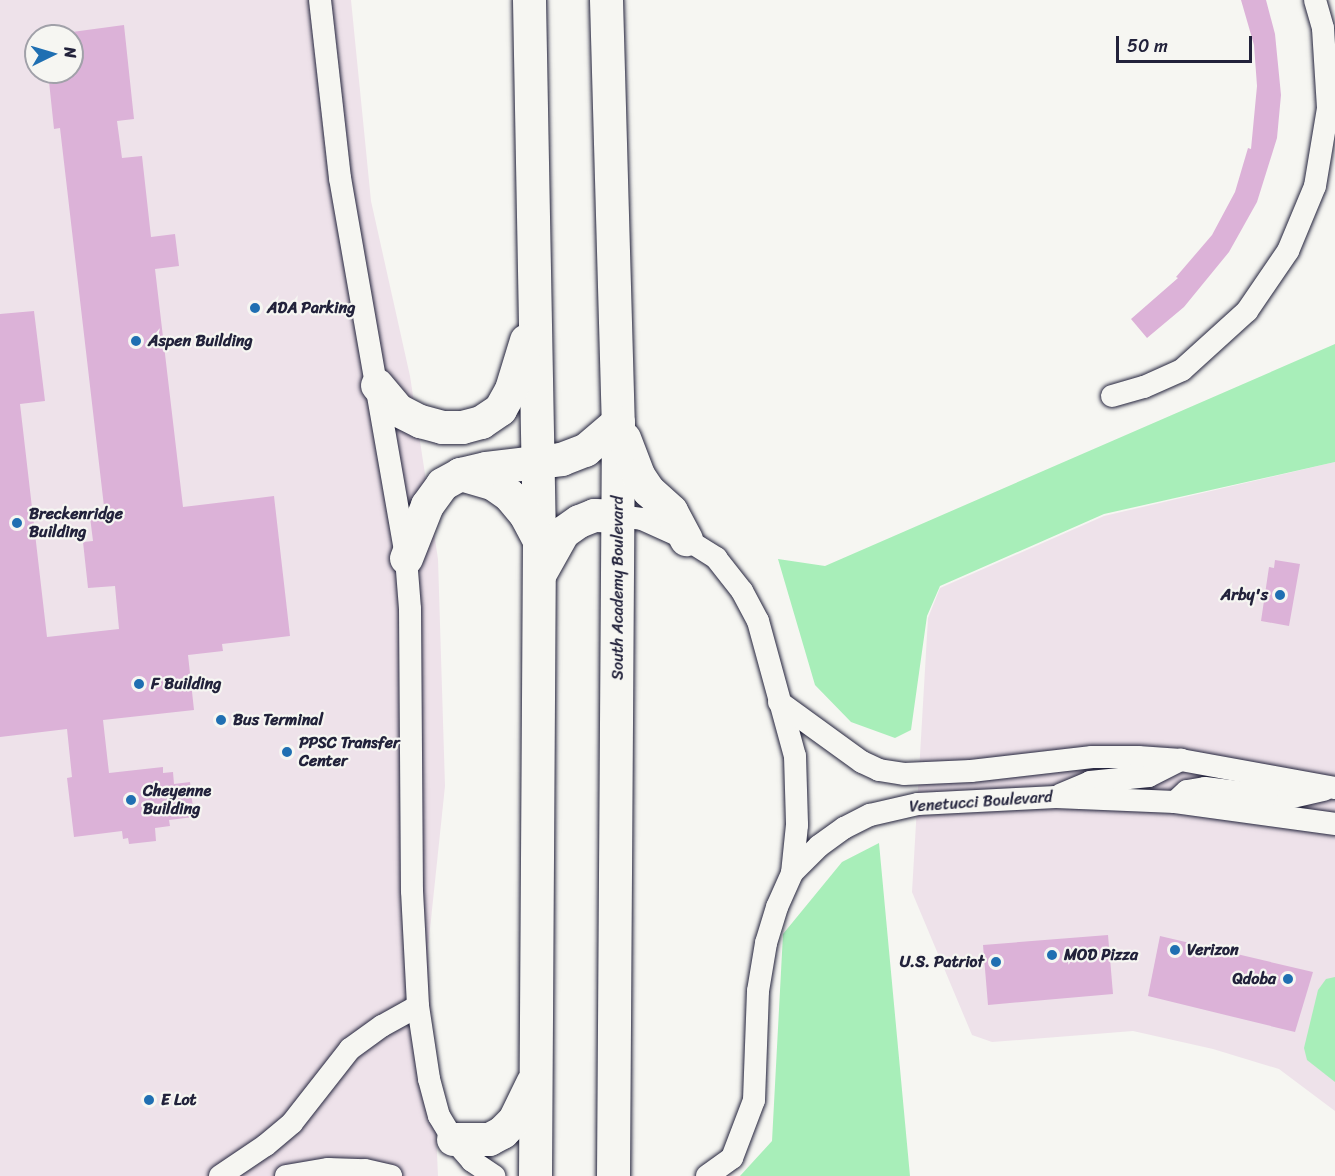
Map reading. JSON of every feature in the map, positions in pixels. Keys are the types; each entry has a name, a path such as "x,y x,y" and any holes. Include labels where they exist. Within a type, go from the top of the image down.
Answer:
{"highway":[{"name":"South Academy Boulevard","path":"607,7 618,422 612,1176"},
{"path":"529,8 539,540 535,1176"},
{"path":"376,385 398,410 420,421 442,427 462,427 481,422 500,409 512,389 535,310"},
{"path":"406,558 427,505 442,484 460,474 486,468 538,464 585,450 618,422 638,475 648,490 671,511 686,539"},
{"path":"460,474 492,483 509,495 525,514 539,540"},
{"path":"538,577 563,532 579,521 594,515 618,516"},
{"path":"453,1138 489,1139 502,1132 513,1120 536,1076"},
{"path":"535,1117 549,1157 559,1176"}],"street":[{"path":"320,0 340,178 406,558 410,609 412,891 418,1006 429,1080 439,1116 472,1161 494,1176"},
{"path":"1112,396 1144,387 1182,370 1247,311 1288,251 1315,186 1328,108 1323,28 1315,0"},
{"path":"618,516 642,519 686,539 716,558 742,591 758,621 795,756 796,825 792,873"},
{"name":"Venetucci Boulevard","path":"779,702 862,762 879,770 904,774 971,771 1092,757 1138,756 1181,760 1333,788"},
{"path":"1056,797 1090,782 1149,776 1181,760"},
{"path":"1175,802 1187,791 1205,788 1288,798 1333,788"},
{"name":"Venetucci Boulevard","path":"708,1176 732,1158 754,1100 758,991 766,943 777,907 792,873 819,846 844,828 870,815 918,804 1056,797 1175,802 1335,824"},
{"path":"220,1176 266,1145 292,1123 350,1049 382,1026 418,1006"},
{"path":"286,1176 328,1169 365,1170 391,1176"}],"shaded area":[{"path":"0,0 351,0 371,201 410,376 438,559 445,786 428,948 438,1176 0,1176"},
{"path":"1335,462 1335,1111 1279,1069 1213,1049 1133,1031 992,1042 972,1035 912,892 928,618 940,588 1104,516"}],"green space":[{"path":"1335,344 1335,462 1104,514 940,586 927,616 911,730 895,738 851,722 815,685 778,559 825,566"},
{"path":"879,843 910,1176 740,1176 772,1141 783,934 842,862"},
{"path":"1335,977 1335,1082 1307,1060 1304,1048 1318,990 1326,979"}],"building":[{"path":"1241,0 1266,0 1275,34 1281,95 1277,138 1257,202 1229,252 1184,307 1147,338 1131,319 1178,278 1176,277 1212,235 1235,192 1248,148 1251,149 1257,86 1254,45"},
{"name":"Aspen Building","path":"124,25 134,119 117,121 122,158 142,156 151,237 175,234 179,266 155,269 183,507 274,496 290,636 222,644 223,651 188,655 194,710 103,720 109,773 163,767 163,773 173,772 174,784 190,782 194,817 169,820 170,826 155,828 156,841 129,844 128,838 123,839 122,831 74,837 67,778 72,777 67,729 0,737 0,314 34,311 45,401 20,404 47,637 119,629 115,586 88,588 83,542 93,541 90,517 105,515 60,128 54,129 49,84 84,84 84,30"},
{"name":"Arby's","path":"1275,560 1300,564 1289,626 1261,621 1269,567 1274,568"},
{"path":"1108,935 1113,994 988,1005 983,945"},
{"path":"1160,936 1313,972 1295,1032 1148,996"}],"place":[{"name":"ADA Parking","path":"255,308"},
{"name":"Aspen Building","path":"136,341"},
{"name":"Breckenridge Building","path":"17,523"},
{"name":"Arby's","path":"1280,595"},
{"name":"F Building","path":"139,684"},
{"name":"Bus Terminal","path":"221,720"},
{"name":"PPSC Transfer Center","path":"287,752"},
{"name":"Cheyenne Building","path":"131,800"},
{"name":"Verizon","path":"1175,950"},
{"name":"MOD Pizza","path":"1052,955"},
{"name":"U.S. Patriot","path":"996,962"},
{"name":"Qdoba","path":"1288,979"},
{"name":"E Lot","path":"149,1100"}]}
